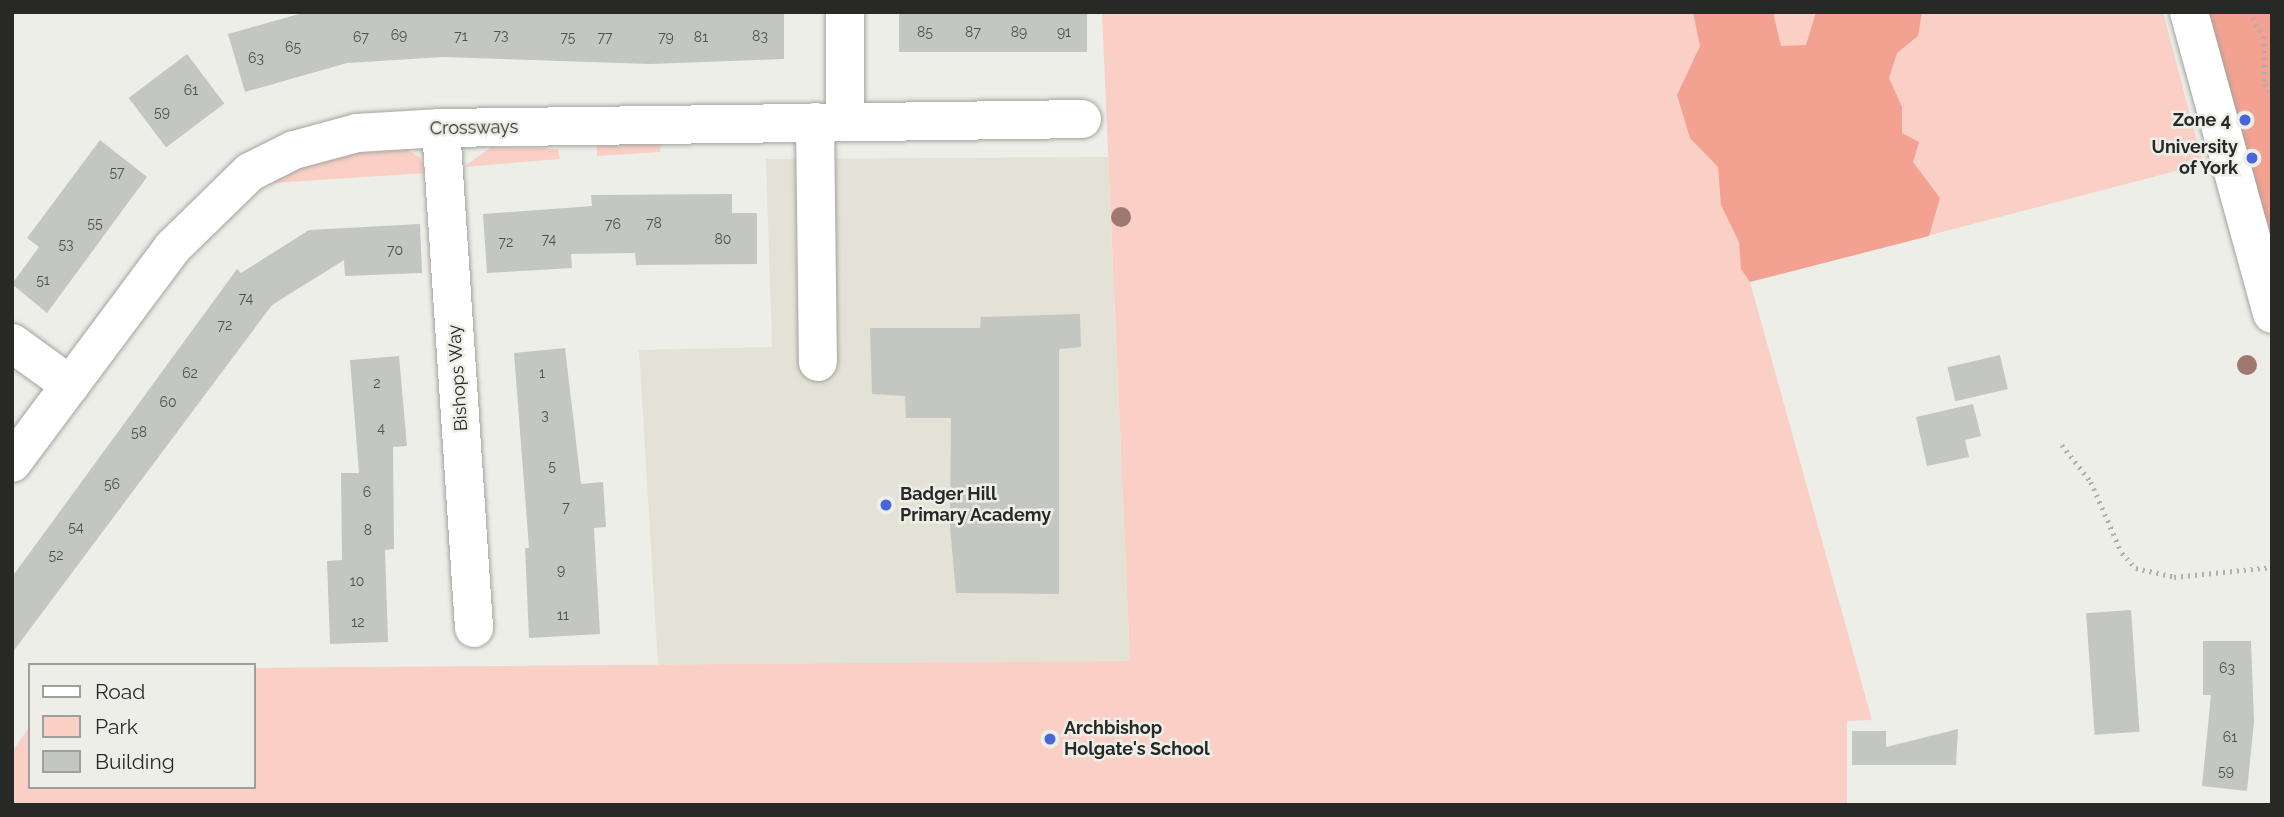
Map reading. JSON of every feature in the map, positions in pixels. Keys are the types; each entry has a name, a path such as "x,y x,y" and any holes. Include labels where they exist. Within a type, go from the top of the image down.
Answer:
{"street":[{"path":"818,362 830,121 845,12"},
{"path":"2189,12 2272,314"},
{"name":"Crossways","path":"12,463 172,248 250,172 294,150 357,133 441,128 1082,119"},
{"name":"Bishops Way","path":"441,128 474,628"},
{"path":"12,343 70,385"}],"path":[{"path":"2249,12 2264,37 2265,83 2272,94"},
{"path":"2062,445 2091,482 2117,542 2136,568 2174,577 2272,567"}],"shaded area":[{"path":"1693,12 1773,12 1781,46 1806,45 1816,12 1922,12 1918,36 1897,53 1889,78 1902,107 1902,133 1919,142 1913,162 1940,198 1929,236 1750,282 1741,269 1739,242 1721,205 1718,167 1690,138 1677,95 1700,46"},
{"name":"Zone 4","path":"2193,12 2272,12 2272,304"},
{"path":"1108,157 1130,661 1847,805 12,805 12,752 28,729 28,789 256,789 256,668 658,665 639,350 772,347 766,159"}],"green space":[{"path":"1102,12 2163,12 2203,164 1750,282 1872,720 1847,721 1847,805 12,805 12,752 28,729 28,789 256,789 256,668 1130,661"},
{"path":"661,143 660,152 597,156 597,145"},
{"path":"491,147 558,149 560,159 464,167"},
{"path":"404,148 419,157 427,173 273,183 272,176 339,151"}],"building":[{"path":"306,12 784,12 784,59 650,64 443,57 347,63 245,92 228,34"},
{"path":"899,12 1087,12 1087,52 899,52"},
{"path":"187,54 224,104 166,147 129,98"},
{"path":"100,140 147,177 47,313 12,284 39,247 27,238"},
{"path":"732,194 732,213 757,213 757,264 636,265 635,253 571,254 572,268 487,273 483,214 592,206 591,195"},
{"path":"420,224 422,273 345,276 344,260 272,305 12,653 12,577 237,269 241,273 309,230"},
{"path":"1080,314 1081,347 1059,349 1059,594 956,593 950,527 951,418 906,418 905,396 872,394 870,328 980,328 981,317"},
{"path":"565,348 581,484 603,482 606,527 594,528 600,634 529,638 525,548 529,548 514,353"},
{"path":"2000,355 2008,389 1955,401 1947,367"},
{"path":"399,356 407,446 393,447 394,549 385,550 388,642 330,644 327,561 342,560 341,473 359,473 350,360"},
{"path":"1973,404 1981,436 1965,440 1969,457 1927,466 1916,417"},
{"path":"2131,610 2140,732 2095,735 2086,613"},
{"path":"2203,641 2251,641 2254,722 2247,791 2202,786 2211,695 2203,695"},
{"path":"1958,729 1956,765 1852,765 1852,731 1886,731 1886,747"}],"place":[{"name":"Zone 4","path":"2245,120"},
{"name":"University of York","path":"2252,158"},
{"name":"Badger Hill Primary Academy","path":"886,505"},
{"name":"Archbishop Holgate's School","path":"1050,739"}]}
